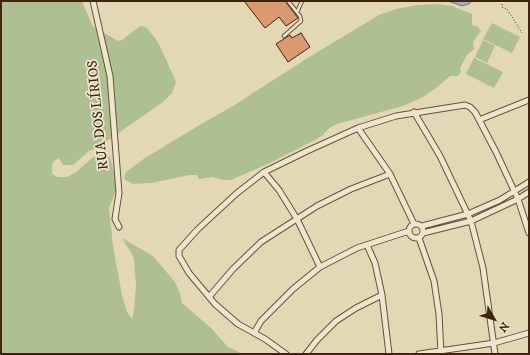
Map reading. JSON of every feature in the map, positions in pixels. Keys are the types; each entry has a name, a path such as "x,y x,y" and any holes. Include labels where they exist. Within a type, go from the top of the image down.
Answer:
{"street":[{"name":"RUA DOS LÍRIOS","path":"93,1 110,76 119,193 115,218 119,227"},
{"path":"479,120 529,100"},
{"path":"286,354 265,339 233,320 215,304 189,273 179,256 179,250 218,209 237,193 264,172 306,151 358,128 396,116 465,105 470,107 475,112 496,152 518,199 529,233"},
{"path":"414,112 440,156 471,222 483,268 495,354"},
{"path":"358,128 390,174 414,224"},
{"path":"264,172 279,190 297,219 320,268"},
{"path":"209,297 233,269 261,242 317,206 351,189 390,174"},
{"path":"254,333 261,321 293,289 320,268 350,252 409,231 410,227 414,224 419,224 422,226 468,214 500,200 529,182"},
{"path":"419,238 423,233 471,222 529,192"},
{"path":"422,226 423,233"},
{"path":"409,231 412,237 419,238"},
{"path":"419,238 434,281 439,314 442,352"},
{"path":"367,245 375,263 382,295 389,354"},
{"path":"306,354 317,340 336,321 356,308 382,295"},
{"path":"419,354 442,352 494,342 529,333"}],"lane":[{"path":"284,36 301,21 297,12 288,1"},
{"path":"297,12 301,1"}],"path":[{"path":"502,1 502,7 506,9 522,32"}],"green space":[{"path":"1,1 82,1 92,25 98,31 118,41 122,40 140,26 146,27 155,38 176,82 172,93 163,102 107,141 101,147 89,151 73,165 63,165 59,158 54,161 52,165 52,174 58,177 67,177 76,172 92,158 103,153 110,157 118,186 109,208 113,246 122,295 127,312 132,319 136,286 134,258 122,238 153,256 175,282 180,293 182,303 211,328 228,347 243,354 1,354"},
{"path":"438,4 452,6 472,14 472,25 478,27 481,31 473,42 474,49 467,55 460,68 461,72 458,76 450,76 423,97 403,106 337,124 329,128 323,135 315,140 270,163 231,180 223,180 212,177 199,179 197,175 189,175 152,183 133,184 125,180 124,178 126,172 145,158 233,106 306,59 379,15 396,9 418,5"},
{"path":"492,23 520,37 512,53 483,39"},
{"path":"483,40 495,46 487,63 475,57"},
{"path":"474,58 503,72 494,88 466,74"}],"water":[{"path":"448,1 472,1 469,4 462,6"}],"building":[{"path":"244,1 285,1 298,18 286,26 279,17 265,28"},
{"path":"301,33 310,47 288,62 276,44 290,35 292,38"}]}
